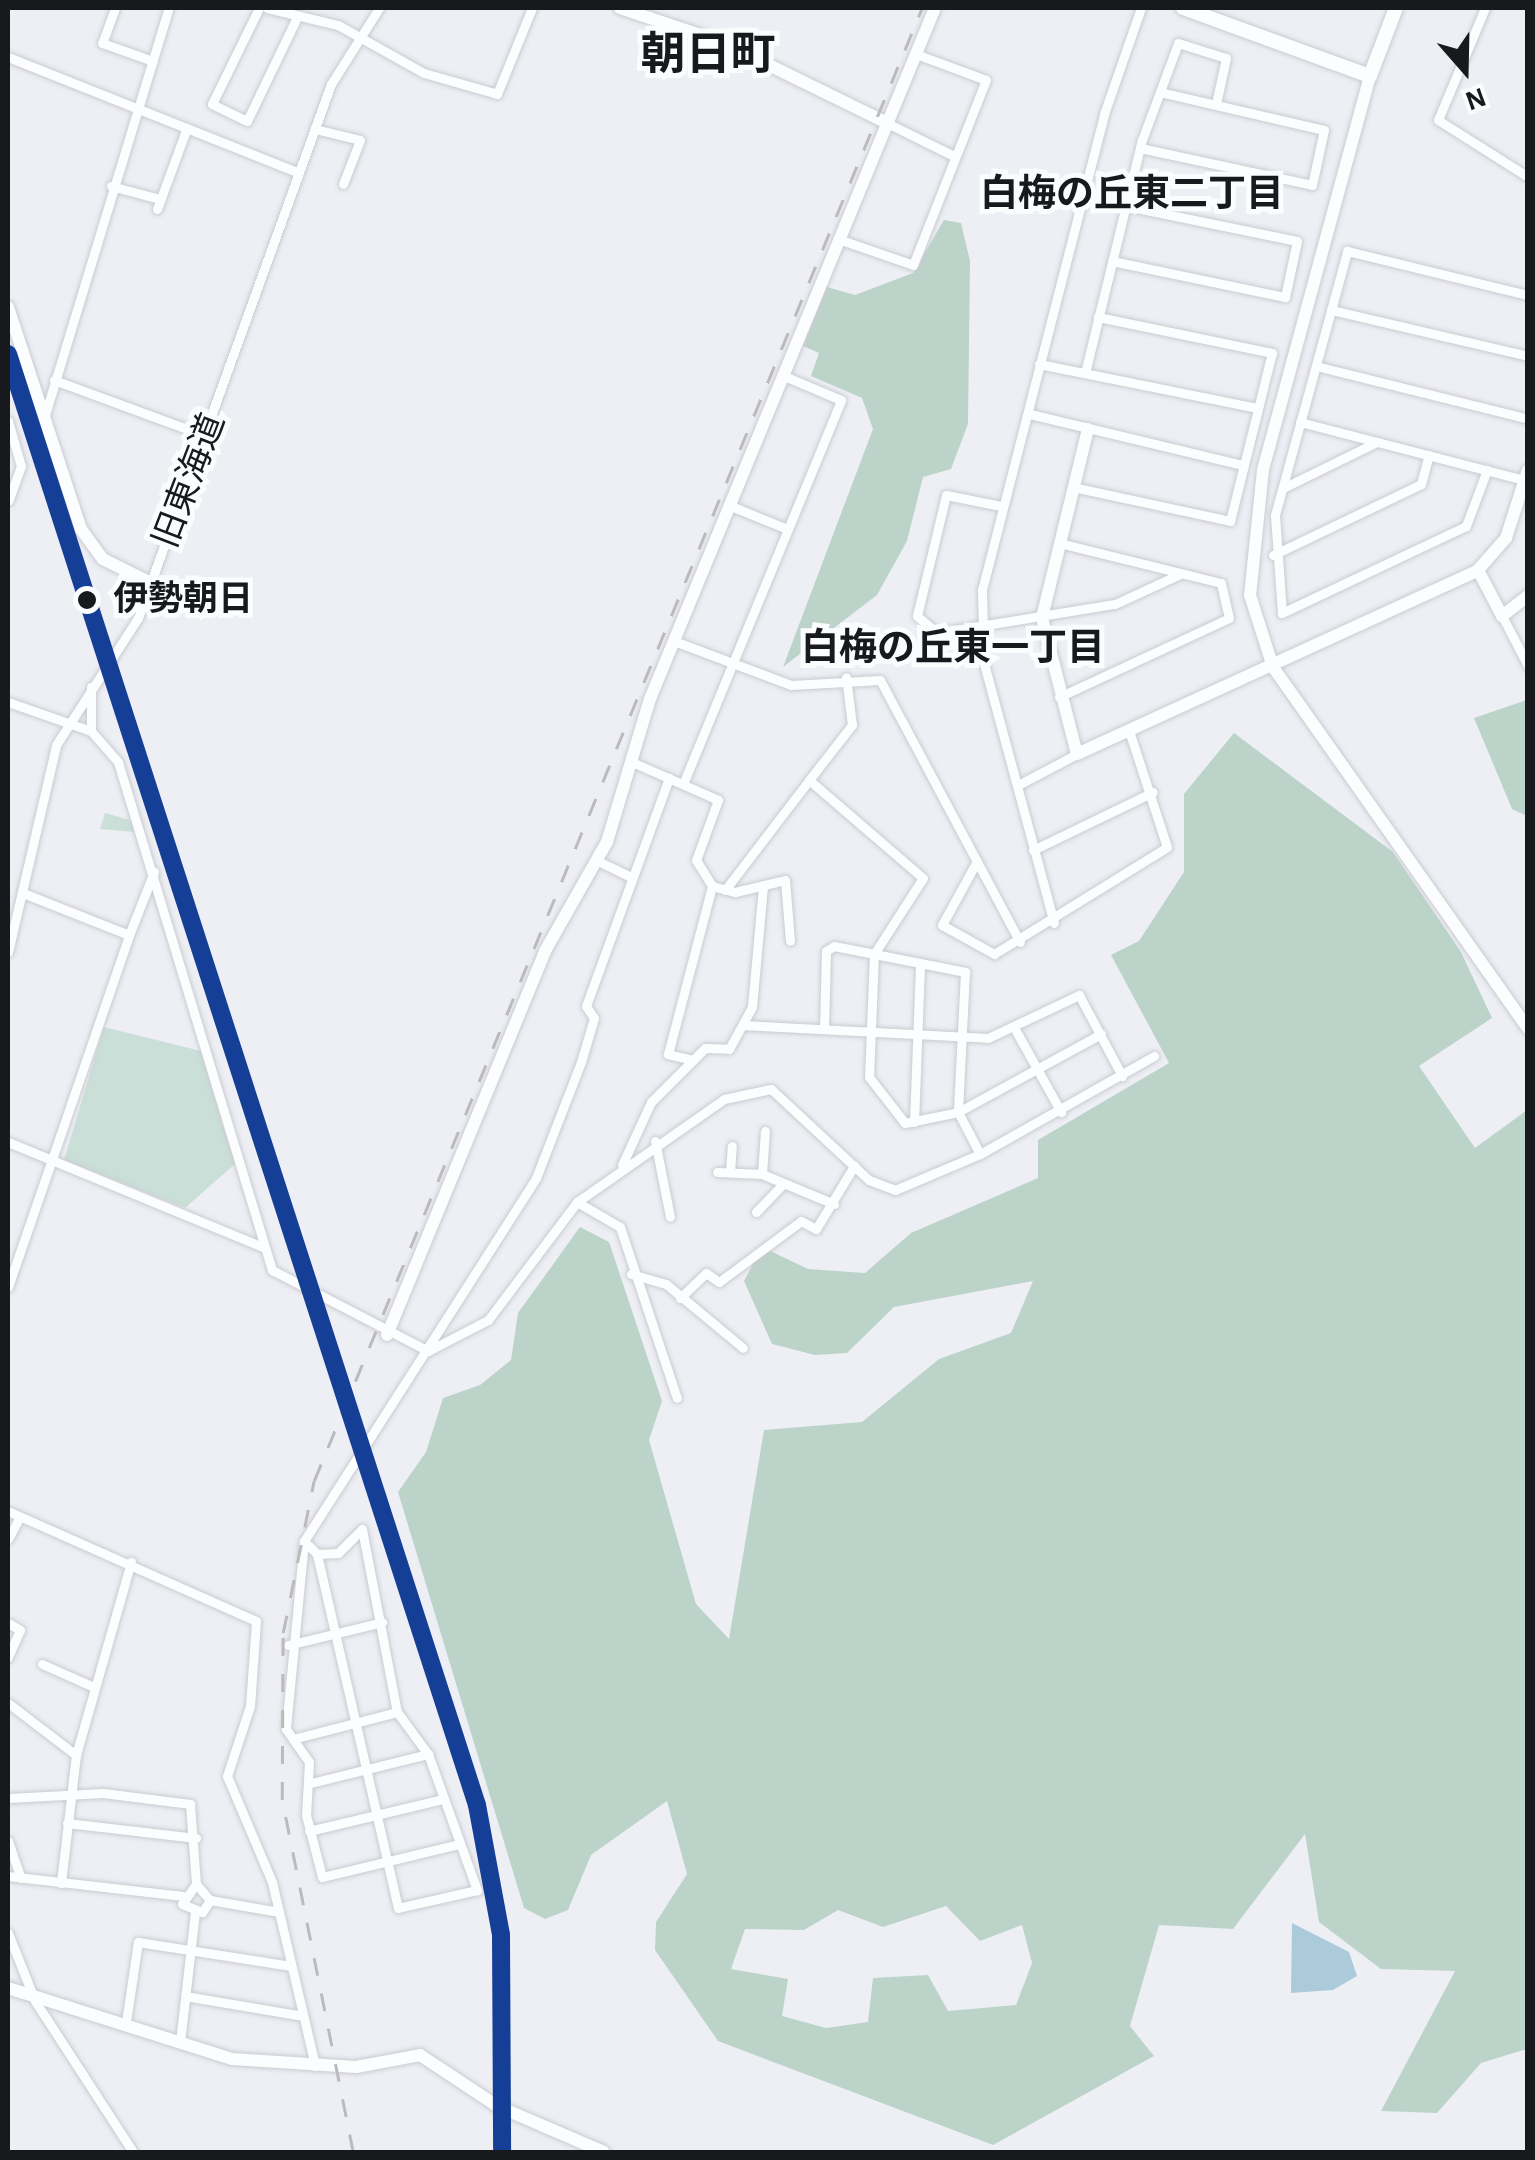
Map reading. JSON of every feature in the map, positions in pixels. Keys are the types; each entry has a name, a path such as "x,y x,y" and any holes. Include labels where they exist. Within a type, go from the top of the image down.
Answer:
{"main road":[{"path":"1183,8 1370,76 1396,8"}],"street":[{"path":"115,8 102,43 153,61"},
{"path":"44,420 111,186 141,109 169,8"},
{"path":"258,8 212,104 247,120 296,19"},
{"path":"267,8 296,19 338,24 358,39 424,73 498,94 532,8"},
{"name":"旧東海道","path":"8,952 66,722 123,647 209,438 315,129 358,39 379,8"},
{"path":"620,8 724,43 954,156"},
{"path":"388,1335 544,951 596,860 674,641 935,8"},
{"path":"1054,924 980,629 1001,506 1142,8"},
{"path":"1485,8 1438,120 1492,162 1528,177"},
{"path":"1085,373 1140,148 1178,43 1226,58 1216,104"},
{"path":"841,240 913,265 986,80 916,54"},
{"path":"8,57 141,109 185,133 299,174"},
{"path":"1370,76 1254,510 1250,595 1273,667 1528,1028"},
{"path":"1140,148 1312,185 1324,130 1160,92"},
{"path":"315,129 360,140 343,184"},
{"path":"111,186 158,204 185,133"},
{"path":"1112,261 1285,297 1297,241 1126,206"},
{"path":"1487,470 1466,526 1282,613 1274,555 1282,488 1347,250 1528,295"},
{"path":"8,306 81,529 102,559 151,582"},
{"path":"1331,310 1528,356"},
{"path":"1072,488 1230,520 1272,353 1098,317"},
{"path":"1039,364 1258,408"},
{"path":"1316,366 1528,419"},
{"path":"683,784 841,400 784,376"},
{"path":"54,380 209,438"},
{"path":"1030,414 1242,465"},
{"path":"8,421 21,466 8,501"},
{"path":"1018,785 1478,570 1506,538 1526,475 1487,470 1300,422"},
{"path":"1078,754 1056,698 1042,618 1088,429"},
{"path":"1282,488 1377,442"},
{"path":"1274,555 1421,484 1429,455"},
{"path":"1001,506 946,495 917,616 937,633 1115,604 1180,574"},
{"path":"730,506 787,529"},
{"path":"1056,698 1229,618 1221,583 1059,543"},
{"path":"1478,570 1528,666"},
{"path":"1502,616 1528,596"},
{"path":"674,641 791,686 870,676 887,688 1020,942"},
{"path":"725,890 852,725 846,677"},
{"path":"90,731 92,687"},
{"path":"8,702 90,731 118,762 155,870 263,1246 287,1285 428,1351 488,1320 577,1202 702,1109 763,1087 854,1166 894,1190 980,1154 1061,1112 1154,1056"},
{"path":"978,862 942,925 994,954 1054,924 1167,848 1153,792 1130,734"},
{"path":"632,762 718,800 696,860 712,886 725,890 785,880 790,941"},
{"path":"456,1845 322,1877 309,1830 311,1782 292,1739 288,1644 304,1541 536,1178 594,1018 586,1006 669,778"},
{"path":"809,780 923,878 874,954 869,1076 914,1122"},
{"path":"1033,850 1153,792"},
{"path":"596,860 631,877"},
{"path":"8,1287 155,870"},
{"path":"693,1060 668,1054 712,886"},
{"path":"620,1167 646,1109 705,1048 728,1049 742,1025 767,912 763,886"},
{"path":"23,893 129,935"},
{"path":"824,1030 826,952 874,954 965,972 965,1036 958,1112 980,1154"},
{"path":"914,1122 920,964"},
{"path":"1070,1001 1082,987"},
{"path":"742,1025 965,1036 1016,1031 1079,995 1122,1076"},
{"path":"1016,1031 1061,1112"},
{"path":"914,1122 958,1112 1101,1034"},
{"path":"762,1174 765,1131"},
{"path":"655,1141 670,1217"},
{"path":"8,1142 263,1246"},
{"path":"730,1172 732,1146"},
{"path":"680,1298 706,1273 719,1282 801,1221 816,1229 854,1166"},
{"path":"717,1172 762,1174 834,1204"},
{"path":"756,1212 784,1183"},
{"path":"577,1202 620,1227 632,1274 678,1398"},
{"path":"632,1274 680,1298 743,1348"},
{"path":"8,1511 131,1562 256,1621 250,1706 227,1776 279,1912 315,2066"},
{"path":"8,1539 19,1518"},
{"path":"304,1541 317,1554 398,1908 477,1890 439,1800 428,1754 397,1712 362,1529 338,1553 317,1554"},
{"path":"61,1883 76,1756 131,1562"},
{"path":"288,1644 382,1622"},
{"path":"8,1623 20,1630 8,1656"},
{"path":"42,1664 94,1686"},
{"path":"8,1703 76,1756"},
{"path":"292,1739 397,1712"},
{"path":"311,1782 428,1754"},
{"path":"8,1798 69,1792 190,1804 196,1838 196,1884 210,1900 279,1912"},
{"path":"309,1830 439,1800"},
{"path":"66,1823 196,1838"},
{"path":"8,1842 21,1878"},
{"path":"8,1876 183,1896 196,1912"},
{"path":"183,1896 196,1884"},
{"path":"180,2042 196,1912 210,1900"},
{"path":"8,1933 31,1990 133,2152"},
{"path":"126,2022 138,1942 291,1966"},
{"path":"8,1988 31,1990 232,2060 315,2066 420,2055 559,2134 604,2152"},
{"path":"185,1996 304,2016"},
{"path":"559,2134 560,2152"}],"green space":[{"path":"944,220 961,223 970,261 968,424 951,469 923,477 907,541 877,595 783,667 873,429 862,398 811,376 819,353 803,346 827,287 855,295 913,273"},
{"path":"1528,700 1527,816 1512,809 1474,718"},
{"path":"1234,733 1393,852 1461,952 1492,1018 1419,1066 1475,1148 1527,1110 1527,2049 1481,2063 1437,2113 1381,2111 1455,1971 1381,1969 1319,1922 1305,1834 1233,1929 1159,1925 1130,2026 1154,2056 993,2145 718,2041 655,1950 656,1922 687,1874 667,1801 591,1855 568,1910 545,1919 524,1908 398,1492 426,1452 443,1398 480,1385 511,1360 518,1313 580,1227 609,1242 662,1401 649,1440 696,1604 729,1639 764,1430 862,1422 939,1359 1011,1333 1033,1281 894,1307 847,1353 815,1355 772,1344 744,1281 762,1247 808,1269 865,1273 911,1233 1038,1178 1038,1140 1169,1063 1111,955 1139,941 1184,872 1184,794","holes":["946,1906 980,1941 1022,1925 1032,1963 1016,2005 948,2011 928,1975 873,1978 868,2022 826,2028 782,2016 788,1979 731,1969 745,1929 804,1930 838,1910 883,1927"]},
{"path":"105,813 133,821 135,832 100,829"},
{"path":"104,1027 201,1051 235,1164 185,1208 64,1160"}],"water":[{"path":"1292,1923 1349,1952 1357,1976 1333,1990 1291,1993"}],"railway":[{"path":"353,2152 282,1800 283,1633 314,1481 922,8"}],"transit line":[{"path":"8,354 477,1805 501,1935 502,2152"}],"place":[{"name":"伊勢朝日","path":"87,600"}],"district":[{"name":"朝日町","path":"708,56"},
{"name":"白梅の丘東二丁目","path":"1132,196"},
{"name":"白梅の丘東一丁目","path":"953,650"}]}
